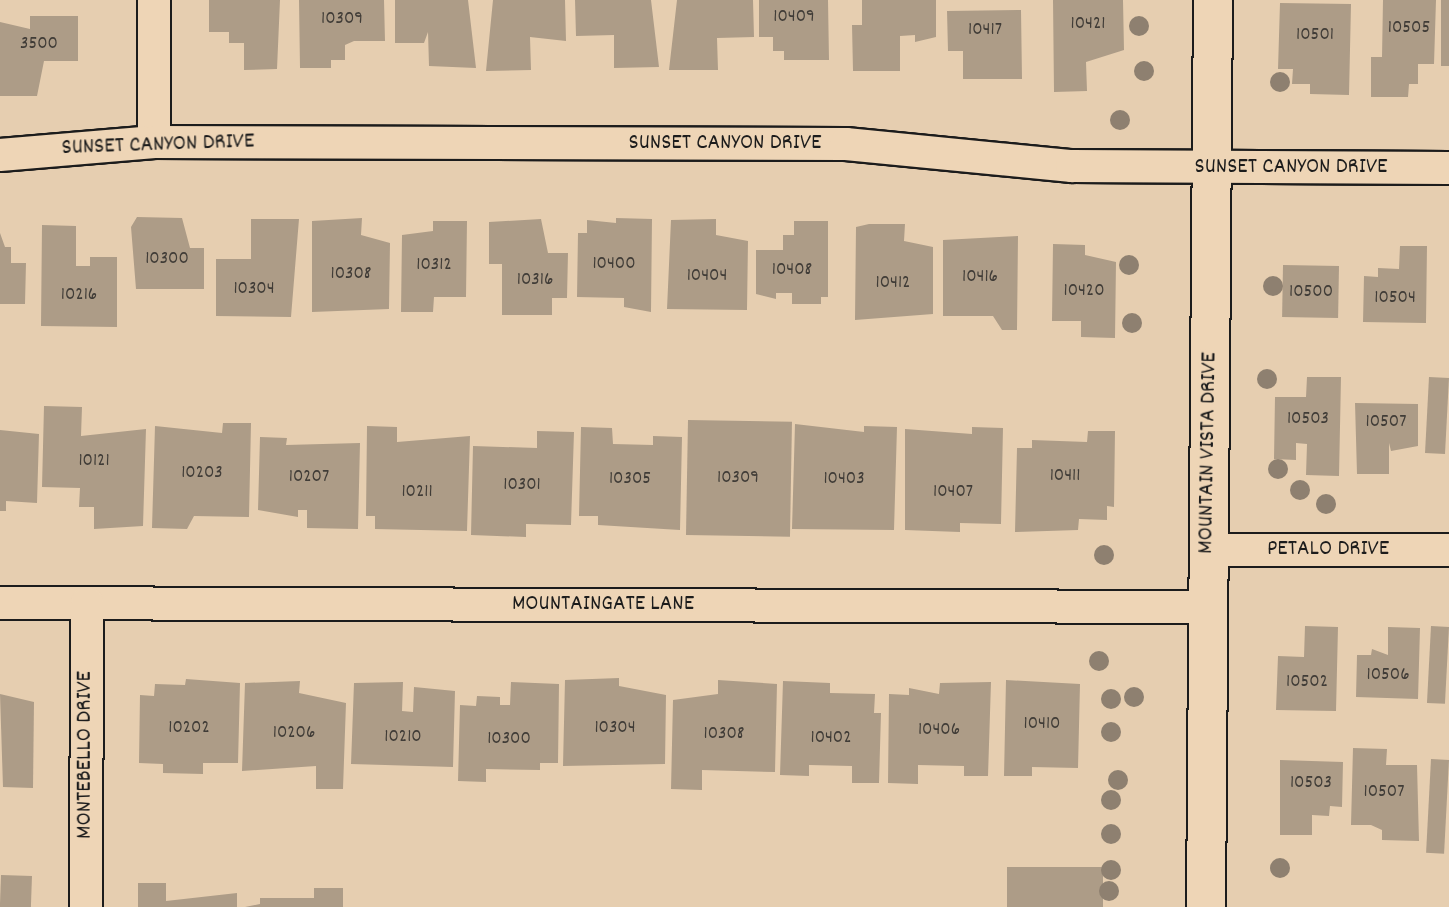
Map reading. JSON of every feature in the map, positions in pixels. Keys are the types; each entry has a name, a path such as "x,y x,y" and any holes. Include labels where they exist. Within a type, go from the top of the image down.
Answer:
{"street":[{"path":"154,142 155,0"},
{"name":"MOUNTAIN VISTA DRIVE","path":"1206,907 1213,0"},
{"name":"SUNSET CANYON DRIVE","path":"0,155 154,142 846,144 1072,166 1449,169"},
{"name":"PETALO DRIVE","path":"1208,550 1449,550"},
{"name":"MOUNTAINGATE LANE","path":"0,603 1207,607"},
{"name":"MONTEBELLO DRIVE","path":"86,603 86,907"}],"building":[{"path":"209,0 280,0 277,69 244,70 244,43 229,43 229,32 209,32"},
{"path":"299,0 384,0 385,41 354,41 345,45 345,60 331,60 331,68 300,68"},
{"path":"395,0 468,0 476,68 429,66 428,32 424,43 395,43"},
{"path":"493,0 565,0 566,41 530,37 531,70 486,71"},
{"path":"575,0 651,0 659,67 614,68 614,35 576,36"},
{"path":"677,0 753,0 754,37 717,38 718,70 669,70"},
{"path":"759,0 828,0 829,60 784,60 784,51 773,51 773,37 759,37"},
{"path":"862,0 936,0 936,37 915,42 915,35 900,36 900,71 853,71 852,25 862,25"},
{"path":"1053,0 1123,0 1124,50 1086,62 1087,91 1054,92"},
{"path":"1383,0 1436,0 1434,64 1418,64 1418,84 1409,84 1408,97 1371,97 1371,57 1382,57"},
{"path":"1441,0 1449,0 1449,66 1441,66"},
{"path":"1280,3 1351,4 1349,95 1310,94 1310,84 1292,84 1293,69 1278,69"},
{"path":"1021,10 1022,79 963,79 963,51 948,51 947,11"},
{"path":"30,16 78,16 78,61 44,61 37,96 0,96 0,22 30,29"},
{"path":"137,217 182,218 190,248 204,248 204,289 136,289 131,227"},
{"path":"362,218 361,235 390,243 389,309 312,312 312,221"},
{"path":"616,218 652,219 651,312 624,307 624,298 577,297 578,233 587,233 587,220 616,223"},
{"path":"251,219 299,219 291,317 216,316 216,259 251,259"},
{"path":"541,219 548,253 568,253 567,298 552,298 552,315 502,315 502,264 489,264 489,222"},
{"path":"716,219 716,235 748,241 747,310 667,309 671,220"},
{"path":"433,221 467,221 466,297 434,297 433,312 401,312 402,235 433,231"},
{"path":"794,221 828,221 828,297 821,297 821,304 792,304 792,293 776,293 776,299 756,294 756,250 783,250 783,235 794,235"},
{"path":"869,224 905,224 904,241 933,247 933,314 855,320 856,227"},
{"path":"42,225 76,226 76,266 90,266 90,257 117,257 117,327 41,326"},
{"path":"0,233 5,247 11,247 11,263 26,263 25,304 0,304"},
{"path":"1018,236 1017,330 1002,330 993,316 943,316 943,240"},
{"path":"1053,244 1085,245 1085,255 1116,262 1115,338 1081,337 1081,321 1052,321"},
{"path":"1400,246 1427,246 1426,323 1363,322 1364,276 1378,277 1378,268 1399,269"},
{"path":"1283,265 1339,266 1338,318 1282,317"},
{"path":"1307,377 1341,377 1339,476 1306,475 1307,444 1296,443 1296,460 1274,459 1275,397 1306,397"},
{"path":"1429,377 1449,378 1445,454 1425,453"},
{"path":"1355,403 1418,404 1418,446 1391,451 1389,443 1389,474 1357,474"},
{"path":"44,406 82,407 81,436 146,429 143,526 94,529 94,507 79,507 80,488 42,487"},
{"path":"688,420 792,422 790,537 686,535"},
{"path":"223,423 251,423 249,517 194,516 187,529 152,528 155,426 222,433"},
{"path":"795,424 864,432 864,426 897,427 894,530 792,529"},
{"path":"367,426 397,427 397,442 470,436 467,531 375,529 375,516 366,516"},
{"path":"581,427 612,428 613,444 653,445 653,436 682,437 680,530 598,525 598,516 579,516"},
{"path":"972,427 1003,428 1001,524 960,523 960,532 905,530 905,429 972,434"},
{"path":"0,430 39,434 37,503 6,501 6,511 0,511"},
{"path":"537,431 574,432 571,525 526,524 526,537 471,535 473,446 537,448"},
{"path":"1088,431 1115,431 1114,507 1107,506 1107,520 1079,519 1078,530 1015,532 1017,448 1032,448 1032,440 1087,442"},
{"path":"260,437 287,438 286,445 360,443 358,529 307,528 307,510 298,510 298,517 258,510"},
{"path":"1305,626 1338,627 1336,711 1276,710 1278,656 1304,657"},
{"path":"1431,626 1449,627 1445,704 1427,703"},
{"path":"1388,627 1420,628 1418,699 1356,697 1357,655 1371,655 1372,649 1388,655"},
{"path":"619,678 619,686 666,695 665,764 563,766 565,680"},
{"path":"186,679 240,683 238,763 203,763 203,774 163,773 163,764 139,763 140,695 154,696 155,684 185,685"},
{"path":"718,680 777,684 775,772 702,770 702,790 671,789 673,700 718,694"},
{"path":"1006,680 1080,684 1078,768 1032,767 1032,776 1004,776"},
{"path":"300,681 299,693 346,703 343,789 316,789 316,766 242,771 245,683"},
{"path":"783,681 830,683 830,693 875,694 874,713 881,713 879,783 852,783 852,766 809,765 809,776 780,775"},
{"path":"403,682 402,711 413,712 414,687 455,691 453,767 351,764 354,683"},
{"path":"511,682 559,684 558,763 540,763 540,770 486,769 486,782 458,781 460,705 476,706 477,696 500,697 500,705 510,705"},
{"path":"991,682 988,776 964,776 964,766 918,765 918,784 888,783 889,694 909,695 909,688 939,694 940,683"},
{"path":"0,694 34,702 33,788 3,787"},
{"path":"1353,748 1387,749 1386,765 1417,765 1419,841 1382,840 1382,830 1371,825 1351,825"},
{"path":"1431,759 1449,760 1444,854 1426,853"},
{"path":"1280,760 1343,762 1342,807 1330,806 1329,816 1312,815 1312,835 1280,835"},
{"path":"1007,867 1103,867 1103,907 1007,907"},
{"path":"1,875 32,876 31,907 0,907"},
{"path":"138,883 166,883 166,901 237,893 237,907 138,907"},
{"path":"314,888 343,888 343,907 245,907 260,904 260,898 314,898"}]}
